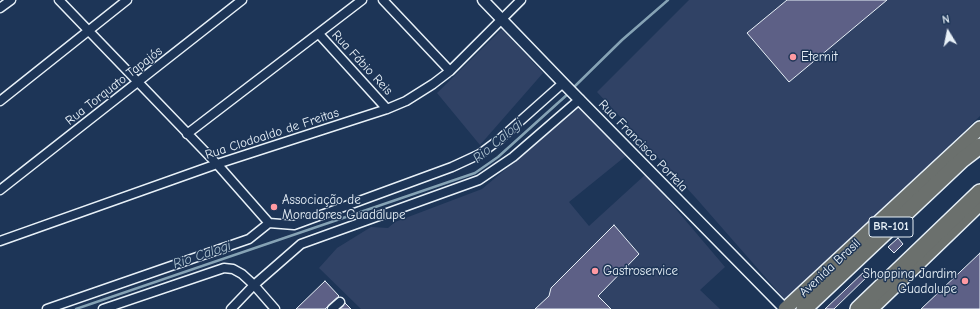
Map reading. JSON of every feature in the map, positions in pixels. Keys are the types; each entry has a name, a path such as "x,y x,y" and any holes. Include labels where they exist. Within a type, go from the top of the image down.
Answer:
{"highway":[{"name":"Avenida Brasil","path":"804,309 962,160 980,146"},
{"name":"BR-101","path":"858,309 980,192"}],"main road":[{"name":"Avenida Brasil","path":"785,309 980,128"},
{"path":"871,309 980,204"}],"street":[{"path":"0,8 11,0"},
{"path":"59,0 217,164 269,223"},
{"path":"0,101 127,0"},
{"name":"Rua Torquato Tapajós","path":"0,190 242,0"},
{"path":"187,134 362,0"},
{"path":"383,0 450,71"},
{"name":"Rua Francisco Portela","path":"483,0 785,309"},
{"name":"Rua Clodoaldo de Freitas","path":"0,241 217,164 387,109 418,94 450,71 521,0"},
{"name":"Rua Fábio Reis","path":"319,34 387,109"},
{"path":"47,309 249,239 269,223 294,225 473,158 500,140 564,84"},
{"path":"230,309 254,285 301,244 479,180 513,157 578,98"},
{"path":"103,309 224,268 233,269 242,274 254,285 274,309"},
{"path":"332,309 340,302"}],"shaded area":[{"path":"689,0 980,0 980,116 787,302 695,197 597,92"},
{"path":"502,29 543,73 480,145 437,93"},
{"path":"580,107 627,155 569,202 589,226 646,174 725,267 700,290 720,309 361,309 319,268 337,248 371,227 388,228 395,222 482,189"}],"building":[{"name":"Eternit","path":"787,0 887,0 789,82 747,33"},
{"name":"Gastroservice","path":"614,225 639,254 598,296 611,309 535,309 549,296 551,288"},
{"path":"898,238 903,244 894,253 888,247"},
{"name":"Shopping Jardim Guadalupe","path":"980,253 980,309 921,309"},
{"path":"867,269 871,273 834,309 825,309"},
{"path":"325,281 339,296 325,309 296,309"},
{"path":"345,303 351,309 339,309"}],"waterway":[{"name":"Rio Calogi","path":"572,89 622,40 668,0"},
{"name":"Rio Calogi","path":"76,309 475,173 498,157 569,93"}],"place":[{"name":"Eternit","path":"793,57"},
{"name":"Associação de Moradores Guadalupe","path":"274,207"},
{"name":"Gastroservice","path":"595,271"},
{"name":"Shopping Jardim Guadalupe","path":"965,281"}]}
